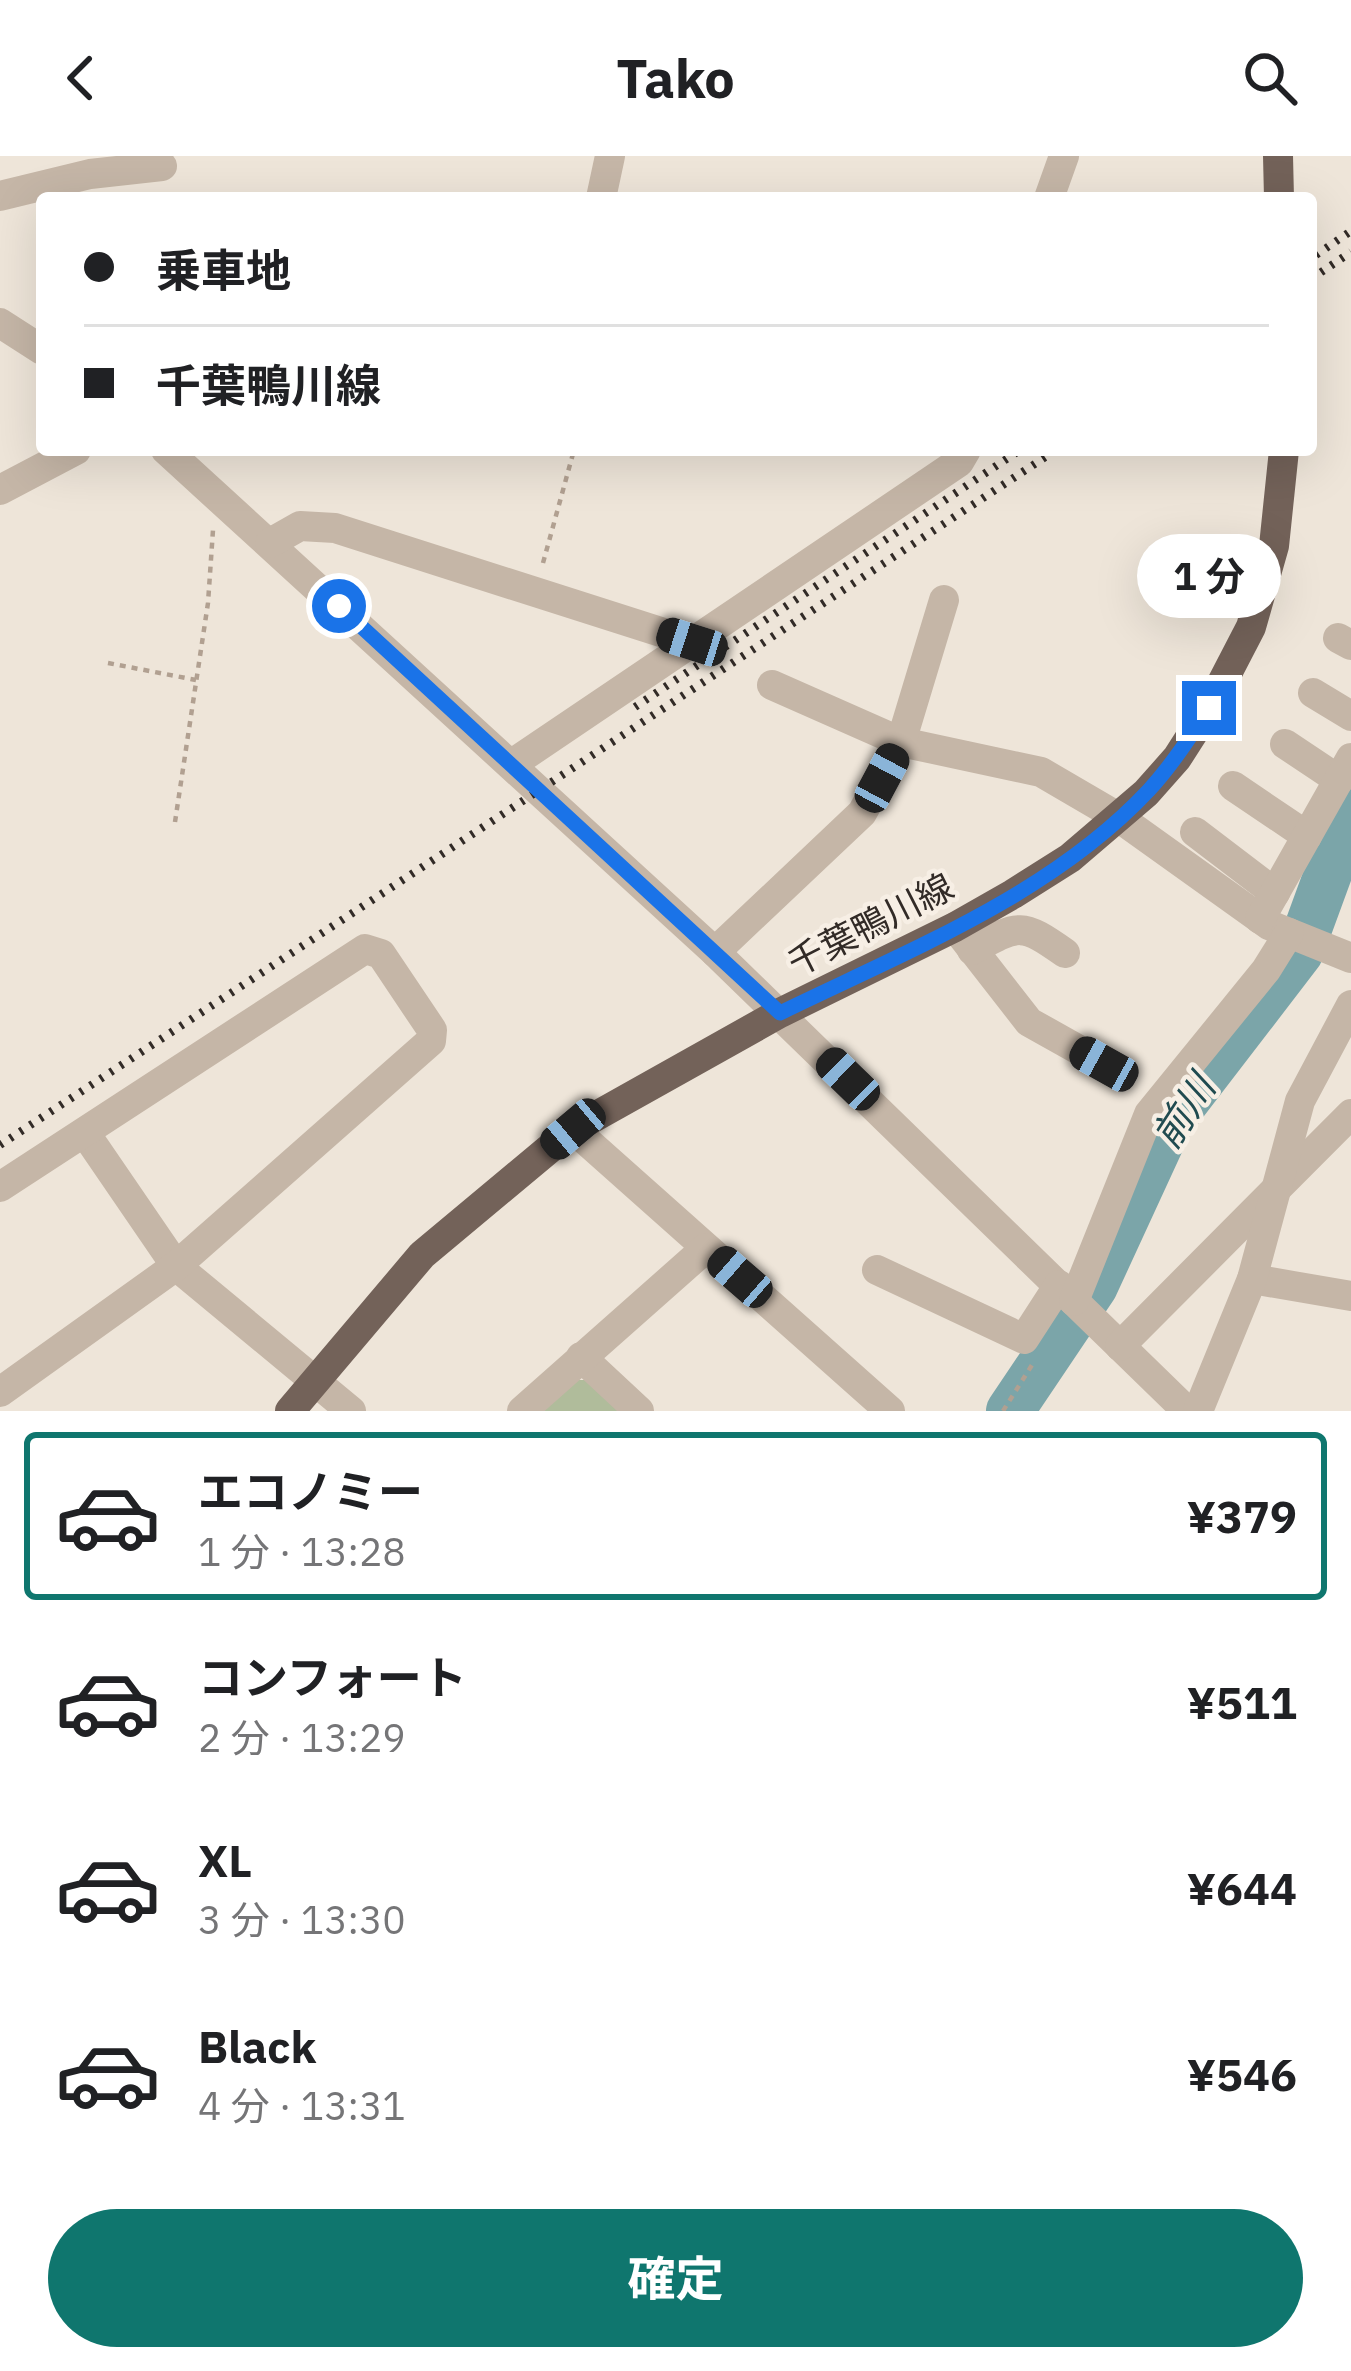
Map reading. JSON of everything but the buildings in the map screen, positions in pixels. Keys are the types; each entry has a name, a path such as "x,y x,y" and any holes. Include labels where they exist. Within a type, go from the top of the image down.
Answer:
{"main road":[{"name":"千葉鴨川線","path":"290,1411 422,1256 573,1129 780,1013 963,939 1118,818 1177,758 1251,627 1274,546 1283,456"}],"street":[{"path":"602,192 610,156"},
{"path":"1051,192 1064,156"},
{"path":"0,196 161,161 167,192"},
{"path":"0,323 36,346"},
{"path":"0,490 65,456"},
{"path":"173,456 780,1013 1186,1411"},
{"path":"512,764 962,456"},
{"path":"270,543 300,526 335,528 692,642"},
{"path":"715,952 862,813 901,742 944,600"},
{"path":"772,685 901,742 1041,772 1268,906"},
{"path":"1313,693 1351,716"},
{"path":"1268,906 1345,769 1285,744"},
{"path":"1233,786 1307,836"},
{"path":"1195,832 1289,933 1351,958"},
{"path":"1065,953 1032,930 1014,926 963,939 1029,1022 1104,1064"},
{"path":"878,1270 1024,1339 1066,1293 1149,1114 1266,970 1289,933"},
{"path":"0,1187 365,949 381,954 432,1030 431,1041 176,1266 0,1392"},
{"path":"1198,1411 1252,1280 1300,1101 1351,1005"},
{"path":"1120,1346 1351,1114"},
{"path":"573,1129 876,1406"},
{"path":"85,1133 176,1266 351,1411"},
{"path":"522,1411 706,1248"},
{"path":"1252,1280 1351,1296"},
{"path":"581,1358 639,1411"}],"path":[{"path":"535,592 572,456"},
{"path":"175,822 208,603 216,494"},
{"path":"108,663 196,680"}],"green space":[{"path":"575,1380 587,1380 621,1411 540,1411"}],"waterway":[{"name":"前川","path":"1010,1411 1094,1286 1170,1121 1299,953 1351,811"}],"railway":[{"path":"1317,254 1351,231"},
{"path":"1317,275 1351,252"},
{"path":"635,707 1011,456"},
{"path":"0,1145 1047,456"}],"route":[{"path":"339,606 780,1013 955,927 1070,858 1146,793 1177,758 1209,708"}]}
